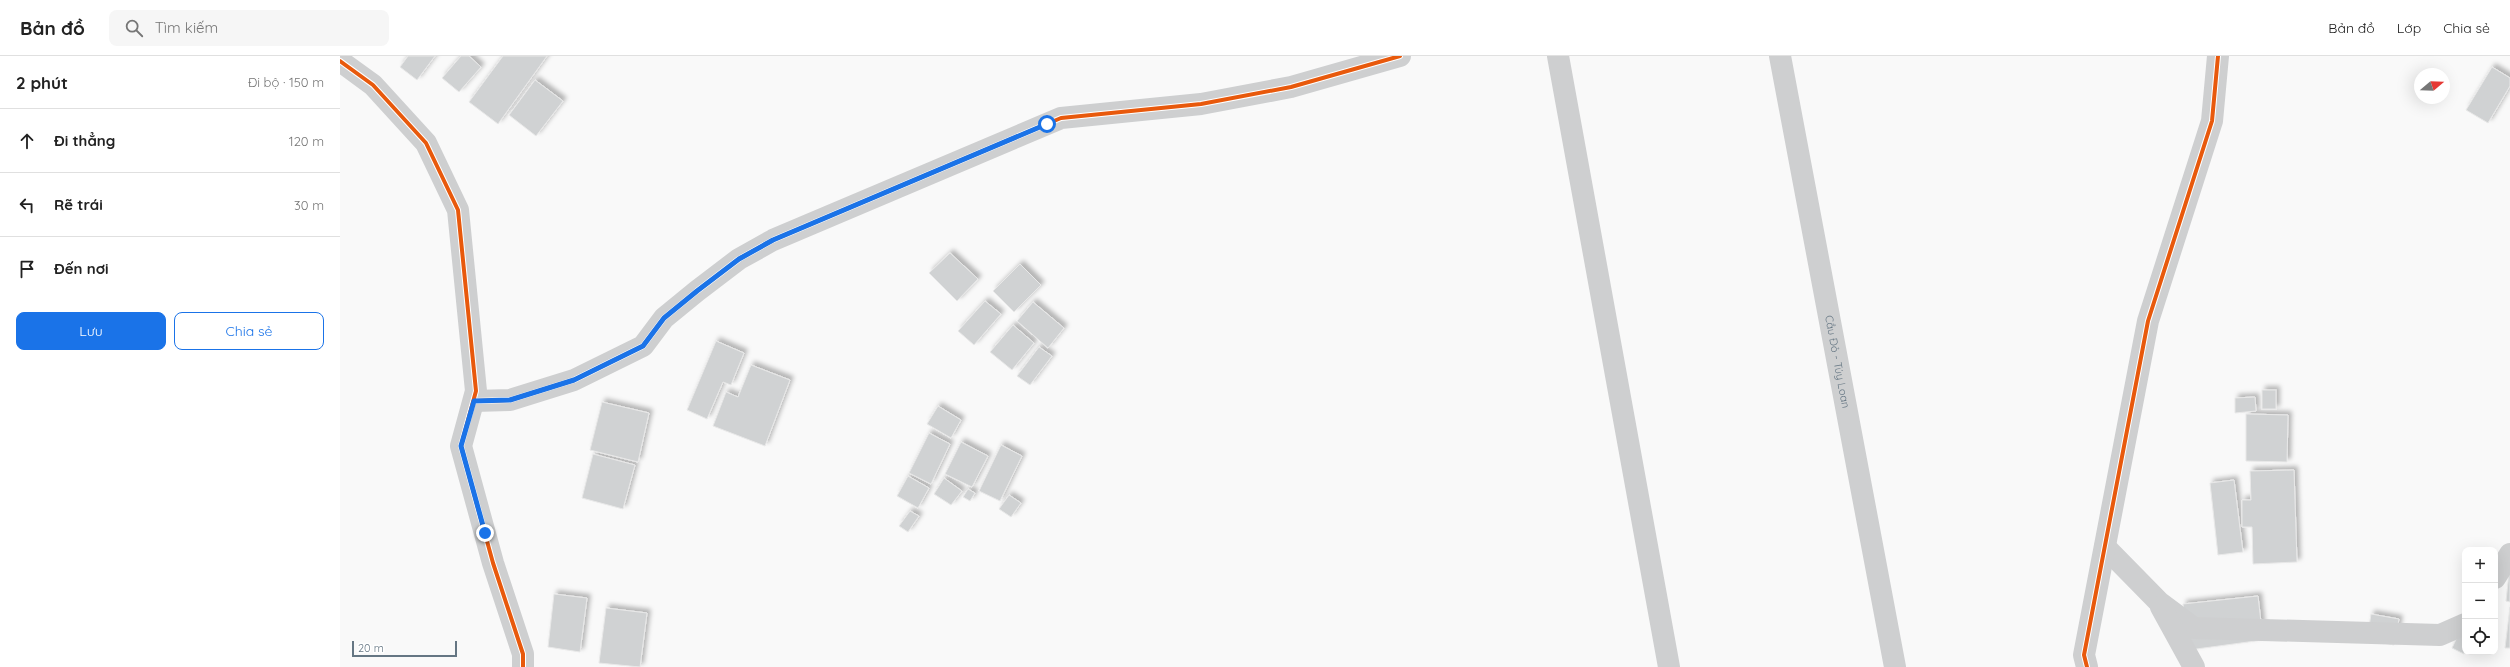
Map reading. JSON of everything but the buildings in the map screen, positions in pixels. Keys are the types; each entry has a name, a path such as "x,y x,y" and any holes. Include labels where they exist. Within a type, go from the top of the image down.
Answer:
{"street":[{"path":"474,401 510,400 574,380 643,346 664,318 697,291 739,259 773,240 1061,118 1201,104 1291,87 1400,56"},
{"path":"1558,56 1669,667"},
{"name":"Cầu Đỏ - Túy Loan","path":"1780,56 1895,667"},
{"path":"2087,667 2084,656 2148,321 2212,121 2218,56"},
{"path":"340,61 373,85 426,143 458,210 476,391 461,446 493,563 523,654 523,667"},
{"path":"2105,547 2159,602 2194,628 2440,635 2462,625"},
{"path":"2498,573 2510,554"},
{"path":"2159,602 2194,667"}],"cycle path":[{"path":"474,401 510,400 574,380 643,346 664,318 697,291 739,259 773,240 1061,118 1201,104 1291,87 1400,56"},
{"path":"2087,667 2084,655 2148,321 2212,121 2218,56"},
{"path":"340,61 373,85 426,143 458,210 476,391 461,446 493,563 523,654 523,667"}],"route":[{"path":"485,533 461,446 474,401 510,400 574,380 643,346 664,318 697,291 739,259 773,240 807,224 1047,124"}]}
